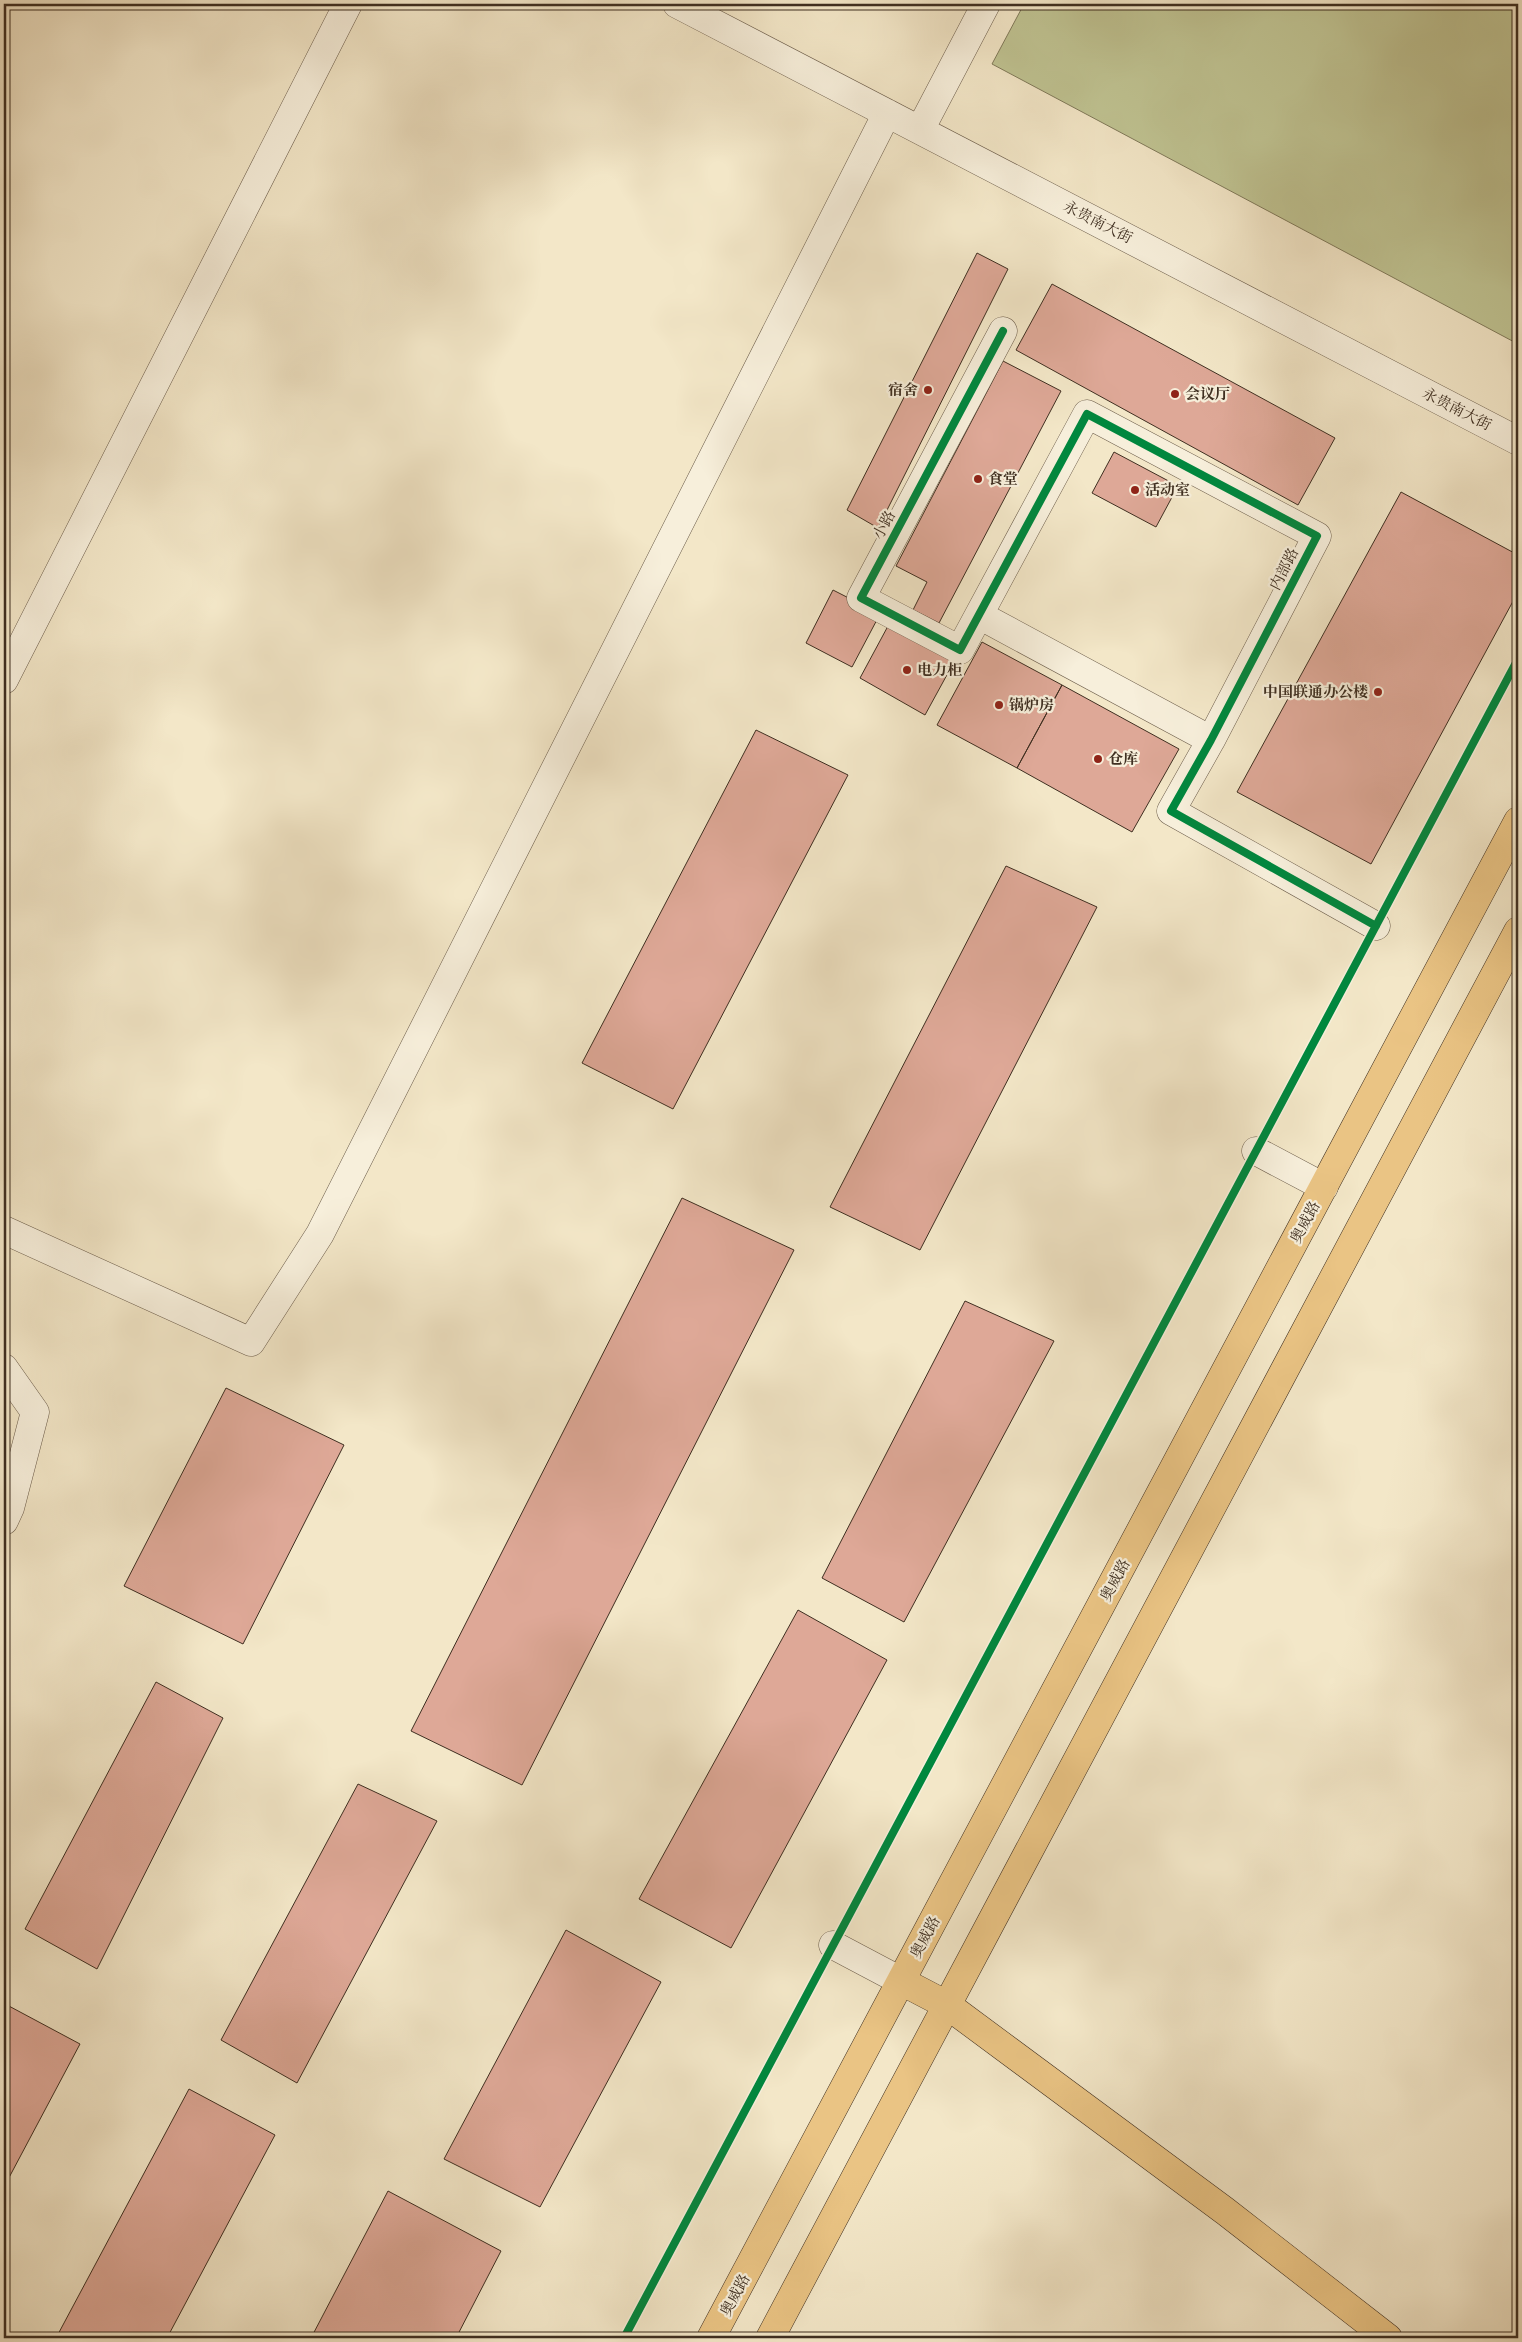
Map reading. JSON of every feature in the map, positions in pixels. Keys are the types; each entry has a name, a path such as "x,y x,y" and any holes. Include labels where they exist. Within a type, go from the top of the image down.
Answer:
{"main road":[{"name":"奥威路","path":"711,2338 1518,821"},
{"path":"770,2338 1518,931"},
{"path":"901,1981 947,2005 1225,2211 1388,2338"}],"street":[{"path":"4,680 348,4"},
{"name":"永贵南大街","path":"677,4 1518,441"},
{"path":"920,130 986,4"},
{"path":"4,1230 251,1342 320,1234 887,113"},
{"name":"小路","path":"979,615 960,650 861,598 1003,331"},
{"name":"内部路","path":"979,615 1087,414 1316,536 1211,740 1171,811 1376,926"},
{"path":"979,615 1211,740"},
{"path":"1256,1151 1324,1187"},
{"path":"4,1368 35,1412 10,1508 4,1521"},
{"path":"833,1944 901,1981"}],"green space":[{"path":"1024,4 1518,4 1518,344 992,64"}],"building":[{"name":"宿舍","path":"977,253 1008,269 878,528 847,510"},
{"name":"会议厅","path":"1052,284 1335,438 1298,505 1016,350"},
{"name":"食堂","path":"1003,361 1061,391 939,623 913,610 927,582 896,566"},
{"name":"活动室","path":"1114,452 1178,486 1156,527 1092,493"},
{"name":"中国联通办公楼","path":"1401,492 1518,555 1518,592 1371,864 1237,792"},
{"path":"833,590 880,614 852,667 806,643"},
{"name":"电力柜","path":"888,626 954,662 925,715 860,678"},
{"name":"锅炉房","path":"982,642 1062,685 1017,768 937,725"},
{"name":"仓库","path":"1062,685 1179,749 1132,832 1017,768"},
{"path":"756,730 848,775 673,1109 582,1063"},
{"path":"1006,866 1097,907 920,1250 830,1207"},
{"path":"682,1198 794,1250 522,1785 411,1731"},
{"path":"965,1301 1054,1341 904,1622 822,1578"},
{"path":"226,1388 344,1445 243,1644 124,1586"},
{"path":"798,1610 887,1660 731,1948 639,1899"},
{"path":"156,1682 223,1718 97,1969 25,1929"},
{"path":"358,1784 437,1821 297,2083 221,2040"},
{"path":"566,1930 661,1982 540,2207 444,2159"},
{"path":"7,2005 80,2044 4,2187 4,2011"},
{"path":"189,2089 275,2135 167,2338 56,2338"},
{"path":"388,2191 501,2251 456,2338 311,2338"}],"cycle path":[{"path":"1003,331 861,598 960,650 1087,414 1317,536 1211,740 1171,811 1376,926"},
{"path":"624,2338 1518,659"}],"place":[{"name":"宿舍","path":"928,390"},
{"name":"会议厅","path":"1175,394"},
{"name":"食堂","path":"978,479"},
{"name":"活动室","path":"1135,490"},
{"name":"电力柜","path":"907,670"},
{"name":"中国联通办公楼","path":"1378,692"},
{"name":"锅炉房","path":"999,705"},
{"name":"仓库","path":"1098,759"}]}
